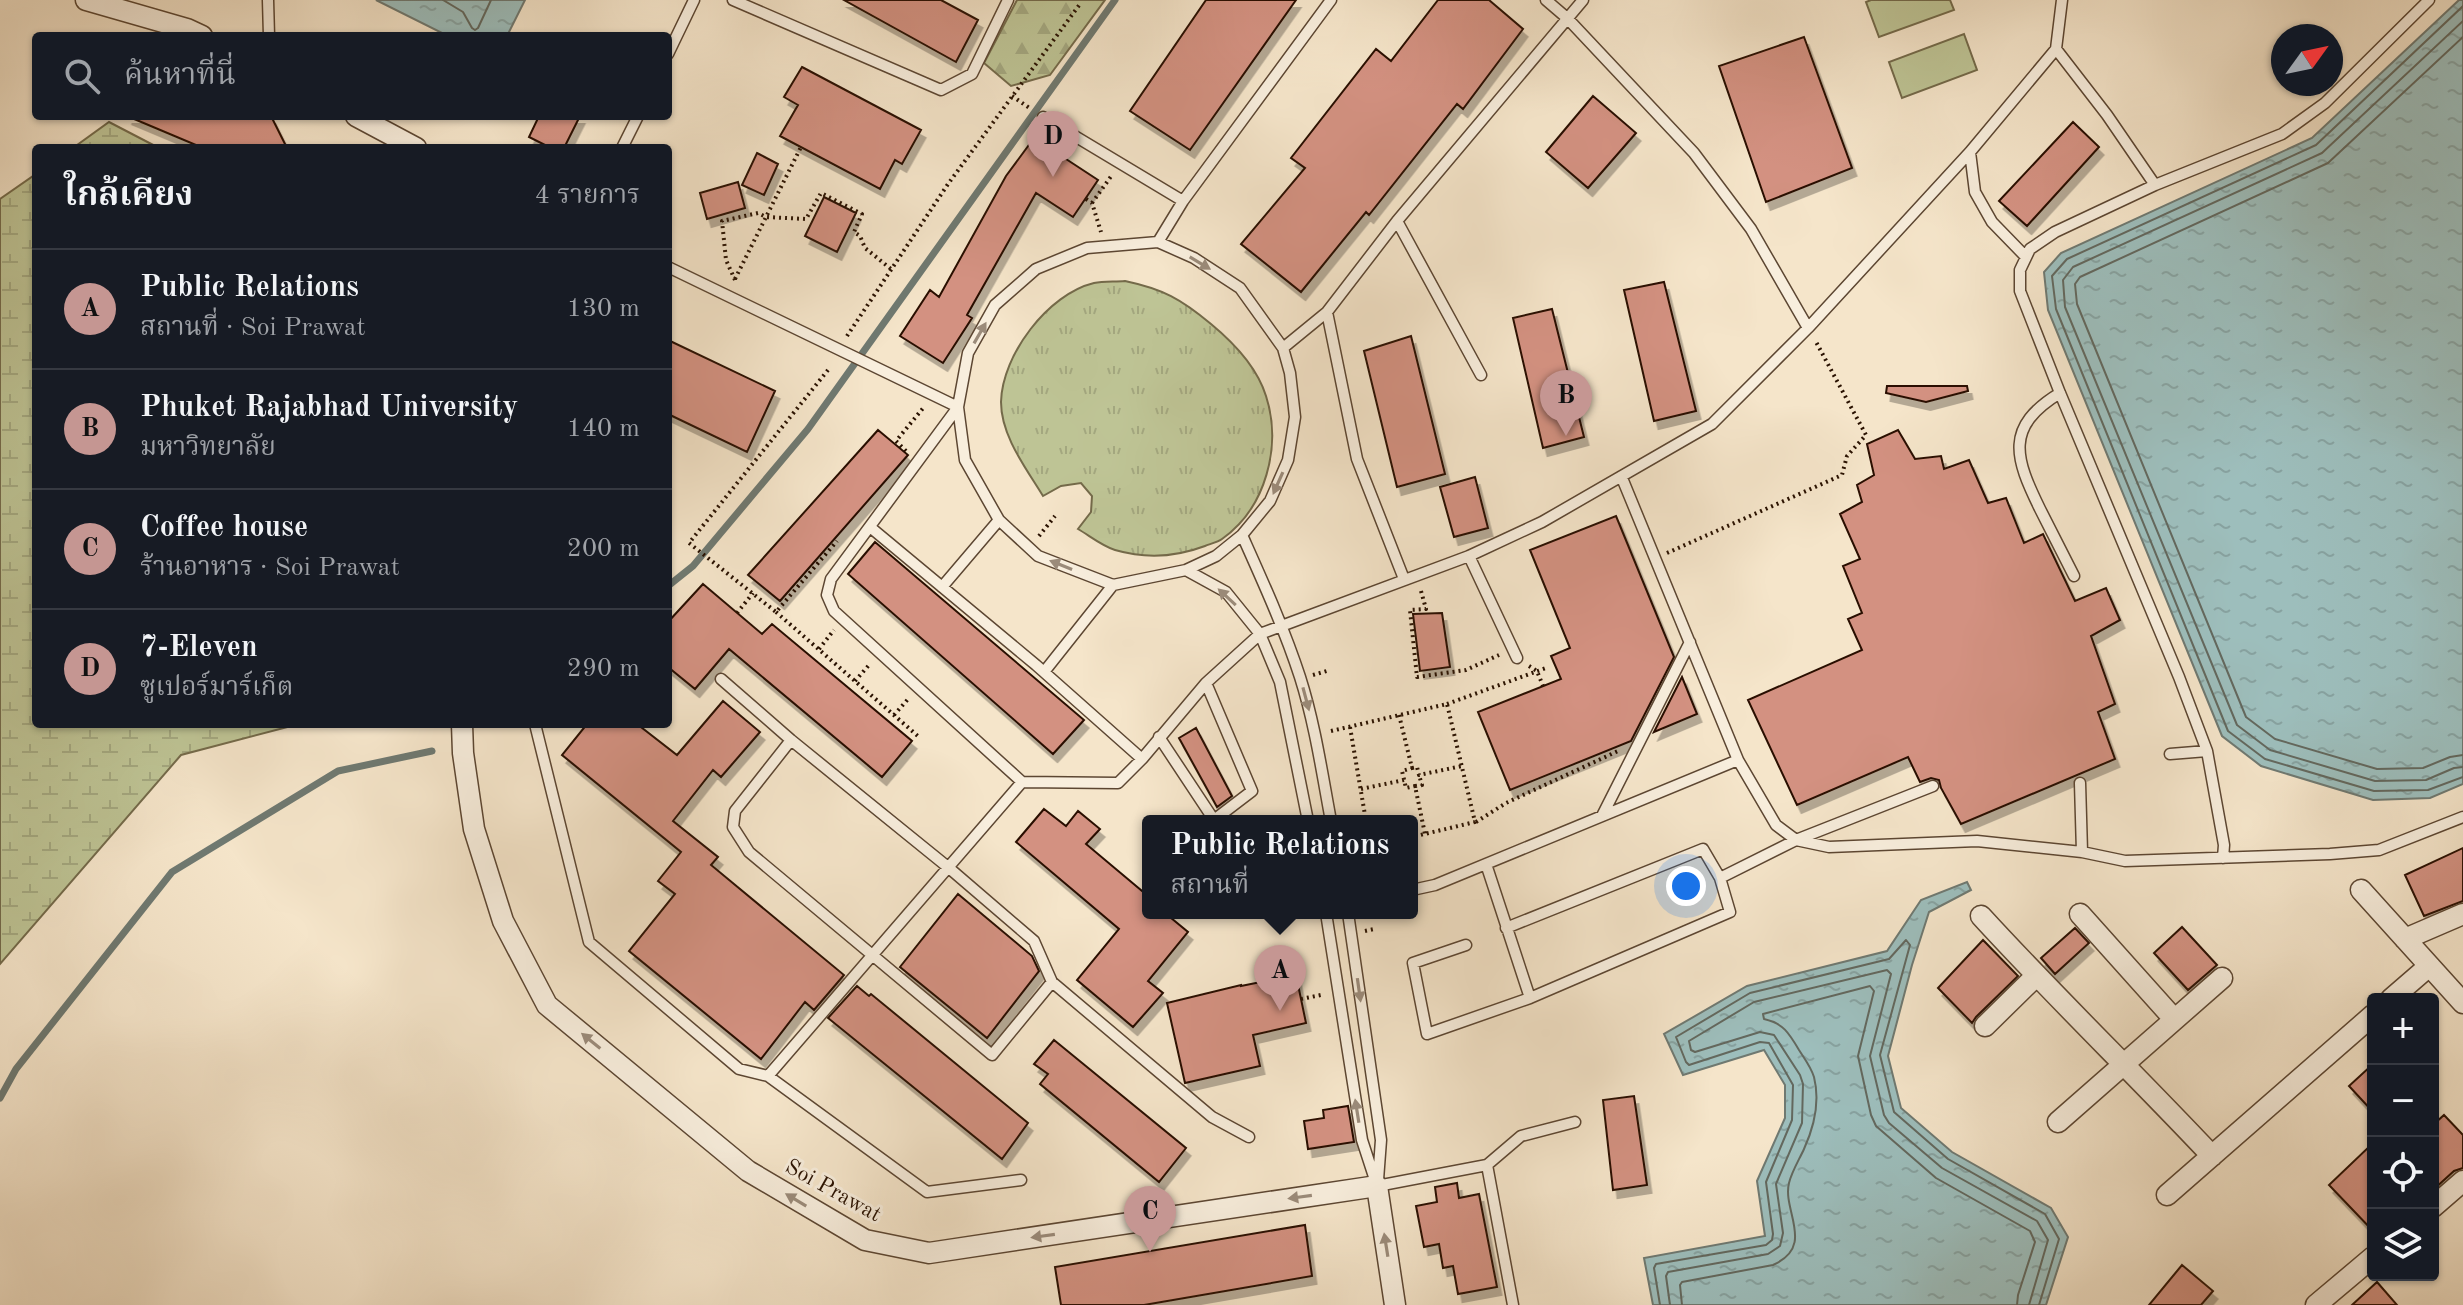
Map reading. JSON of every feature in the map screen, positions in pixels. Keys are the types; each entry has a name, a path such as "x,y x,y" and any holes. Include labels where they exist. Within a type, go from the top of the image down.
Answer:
{"street":[{"path":"86,0 193,32"},
{"path":"364,120 408,144"},
{"name":"Soi Prawat","path":"462,728 474,829 503,921 547,1005 748,1171 865,1240 929,1253 1377,1186"},
{"path":"2361,890 2463,1003"},
{"path":"2080,914 2174,1019"},
{"path":"2405,939 2463,914"},
{"path":"1981,916 2212,1156"},
{"path":"2398,993 2428,967"},
{"path":"1985,1026 2036,976"},
{"path":"2058,1122 2222,978"},
{"path":"2167,1195 2367,1020"},
{"path":"2439,1202 2463,1181"},
{"path":"1377,1186 1395,1305"},
{"path":"2316,1305 2367,1262"}],"lane":[{"path":"268,0 269,32"},
{"path":"672,46 694,0"},
{"path":"733,0 941,90 972,74 1008,0"},
{"path":"1158,242 1183,201 1331,0"},
{"path":"1546,0 1567,18 1694,153 1751,229 1808,328"},
{"path":"1283,348 1327,312 1397,221 1583,0"},
{"path":"958,407 831,579 827,595 834,611 1022,782 1118,783 1206,683 1260,634 1469,556 1542,522 1712,424 1808,328 1970,152 2056,49 2062,0"},
{"path":"2223,858 2224,845 2207,751 2020,291 2020,270 2030,249 2055,232 2155,185 2282,134 2325,103 2429,0"},
{"path":"2056,49 2155,185"},
{"path":"1043,117 1183,201"},
{"path":"624,144 636,120"},
{"path":"1970,152 1975,192 1992,222 2026,257"},
{"path":"1397,221 1481,375"},
{"path":"1158,242 1194,258 1240,288 1283,348 1290,373 1295,417 1288,460 1270,501 1242,535 1216,556 1186,570 1113,585 1038,556 999,520 965,460 958,407 968,353 995,305 1036,269 1087,248 1158,242"},
{"path":"672,269 958,407"},
{"path":"1327,312 1357,459 1404,579"},
{"path":"2060,393 2043,403 2033,414 2022,431 2019,452 2022,473 2074,576"},
{"path":"1622,478 1738,760 1776,825 1796,840 1829,847 1977,841 2082,852 2125,861 2223,858 2379,850 2463,817"},
{"path":"942,587 999,520"},
{"path":"870,527 1044,672 1142,759"},
{"path":"1242,535 1282,625 1300,678 1316,735 1330,815"},
{"path":"1469,556 1515,653"},
{"path":"1186,570 1226,592 1260,634 1280,682 1307,815"},
{"path":"1044,672 1113,585"},
{"path":"1602,816 1690,642"},
{"path":"721,679 1034,941 1052,982 1212,1117 1249,1137"},
{"path":"1206,683 1252,791 1221,815"},
{"path":"539,728 589,942 739,1069 768,1076 927,1192 1021,1180"},
{"path":"1159,737 1211,815"},
{"path":"791,740 735,811 733,827 749,852 992,1055 1052,982"},
{"path":"2170,754 2207,751"},
{"path":"1418,889 1435,885 1738,760"},
{"path":"768,1076 1022,782"},
{"path":"2080,783 2082,852"},
{"path":"1720,878 1796,840 1933,786"},
{"path":"1466,945 1413,963 1427,1034 1530,998 1730,912 1720,878 1703,849 1506,928"},
{"path":"1486,864 1530,998"},
{"path":"1327,919 1362,1140 1377,1186"},
{"path":"1349,919 1381,1140 1377,1186"},
{"path":"1377,1186 1487,1165 1521,1136 1575,1122"},
{"path":"1487,1165 1513,1305"}],"path":[{"path":"837,350 948,184 1080,4"},
{"path":"1012,96 1023,104"},
{"path":"727,295 801,147"},
{"path":"1092,203 1120,163"},
{"path":"735,280 726,260 722,221 758,213 766,217 806,219 821,193 862,214 854,232 860,236 865,248 891,269"},
{"path":"1086,199 1092,203 1103,240"},
{"path":"1655,558 1842,475 1847,456 1866,435 1808,328"},
{"path":"828,370 689,543 776,612 919,737"},
{"path":"912,455 896,441 921,413"},
{"path":"776,612 844,533"},
{"path":"1421,591 1426,612 1410,610 1417,677 1466,670 1515,653 1537,671 1543,686"},
{"path":"737,613 753,593"},
{"path":"819,649 843,619"},
{"path":"855,681 880,652"},
{"path":"1316,735 1447,704 1546,668"},
{"path":"1447,704 1475,822"},
{"path":"1399,715 1412,768"},
{"path":"1350,727 1365,815"},
{"path":"1418,836 1475,822 1506,803 1624,748"},
{"path":"1419,775 1462,766"},
{"path":"1417,767 1419,775 1422,785 1406,788 1402,771 1417,767"},
{"path":"1361,789 1404,780"},
{"path":"1415,786 1425,834"},
{"path":"1301,999 1321,995"}],"green space":[{"path":"1017,0 1105,0 1050,75 1011,86 984,63"},
{"path":"1950,0 1954,10 1879,37 1866,2"},
{"path":"1964,34 1977,70 1902,98 1889,62"},
{"path":"109,122 151,144 79,144"},
{"path":"32,177 32,728 284,728 181,755 0,964 0,199"},
{"path":"1125,281 1171,296 1220,331 1257,375 1271,415 1271,455 1250,511 1220,540 1183,553 1149,556 1127,553 1105,546 1078,529 1091,512 1092,496 1081,483 1061,486 1043,496 1016,451 1002,415 1003,384 1009,365 1031,329 1045,313 1077,289 1094,283"}],"water":[{"path":"376,0 525,0 509,32 440,32"},
{"path":"2459,0 2463,0 2463,784 2430,798 2373,800 2261,766 2222,736 2048,310 2044,272 2061,253 2312,138"},
{"path":"1967,882 1971,890 1929,912 1888,1056 1901,1108 1952,1152 2051,1208 2068,1237 2046,1305 1653,1305 1644,1258 1765,1236 1757,1181 1785,1118 1785,1085 1764,1050 1683,1075 1664,1034 1747,986 1887,951 1921,900"}],"building":[{"path":"844,0 941,0 978,20 956,62"},
{"path":"1206,0 1296,0 1190,150 1130,111"},
{"path":"1438,0 1489,0 1523,29 1463,109 1457,104 1369,215 1366,212 1301,292 1241,244 1305,168 1291,158 1376,49 1391,61"},
{"path":"1804,37 1852,168 1766,202 1719,66"},
{"path":"802,67 921,130 902,164 895,160 880,189 780,136 798,105 784,97"},
{"path":"1593,96 1636,133 1588,188 1546,152"},
{"path":"136,120 273,120 285,144 194,144"},
{"path":"537,120 578,120 566,144 543,144 529,137"},
{"path":"2073,122 2099,147 2027,226 1999,201"},
{"path":"1034,138 1098,180 1073,217 1036,193 967,315 972,318 943,363 900,336 930,290 939,297 1006,176"},
{"path":"757,153 778,164 764,195 742,185"},
{"path":"738,182 745,208 707,219 700,193"},
{"path":"824,197 856,213 837,252 805,236"},
{"path":"1664,282 1696,411 1654,421 1624,290"},
{"path":"1552,309 1584,437 1543,448 1513,318"},
{"path":"1411,336 1445,474 1397,487 1364,351"},
{"path":"672,342 775,391 747,452 672,416"},
{"path":"1887,386 1967,386 1968,391 1926,402 1886,393"},
{"path":"878,430 908,455 780,601 748,575"},
{"path":"1898,430 1915,459 1941,456 1944,469 1969,460 1988,503 2006,498 2024,543 2043,534 2075,601 2106,588 2120,620 2091,636 2115,704 2098,712 2115,759 1961,824 1939,780 1931,778 1920,782 1908,757 1797,805 1748,700 1862,650 1848,619 1862,613 1843,566 1860,559 1840,514 1862,502 1857,485 1874,475 1867,444"},
{"path":"1475,477 1488,528 1454,537 1440,487"},
{"path":"1616,516 1674,657 1631,741 1510,790 1478,712 1561,679 1551,656 1570,648 1530,550"},
{"path":"875,542 1084,720 1053,754 848,574"},
{"path":"703,584 762,634 772,624 912,741 882,777 729,649 695,689 672,670 672,618"},
{"path":"1442,613 1450,667 1420,671 1413,614"},
{"path":"1682,677 1697,714 1654,732"},
{"path":"723,701 760,732 721,777 713,770 673,821 718,857 711,865 844,975 814,1010 805,1002 761,1059 629,951 675,894 658,881 681,852 562,755 584,728 642,728 677,755"},
{"path":"1196,728 1232,796 1217,807 1179,738"},
{"path":"1044,809 1066,826 1078,811 1100,829 1086,844 1142,891 1142,919 1172,919 1188,932 1148,981 1163,993 1133,1027 1077,980 1119,929 1016,842"},
{"path":"2463,848 2463,901 2424,916 2405,875"},
{"path":"958,894 1032,956 1039,971 987,1038 900,967"},
{"path":"2182,927 2217,965 2188,990 2154,953"},
{"path":"2075,928 2089,943 2055,974 2041,958"},
{"path":"1983,940 2018,976 1972,1023 1938,988"},
{"path":"1296,975 1306,1023 1253,1035 1260,1066 1185,1083 1167,1003"},
{"path":"857,986 869,996 871,994 1028,1123 1002,1159 828,1018"},
{"path":"1054,1040 1186,1148 1159,1182 1040,1084 1048,1074 1034,1064"},
{"path":"2367,1070 2367,1106 2349,1086"},
{"path":"1634,1096 1647,1185 1613,1190 1603,1100"},
{"path":"1348,1106 1354,1142 1308,1149 1304,1121 1324,1118 1323,1110"},
{"path":"2444,1115 2463,1135 2463,1168 2454,1171 2439,1185 2439,1137 2439,1120"},
{"path":"2367,1149 2367,1225 2329,1185"},
{"path":"1457,1183 1459,1198 1479,1194 1497,1287 1458,1294 1453,1266 1443,1268 1439,1244 1424,1247 1416,1206 1437,1202 1435,1187"},
{"path":"1305,1225 1312,1276 1144,1305 1061,1305 1055,1267"},
{"path":"2182,1265 2213,1291 2201,1305 2149,1305"},
{"path":"2377,1282 2397,1305 2352,1305"}],"waterway":[{"path":"672,583 693,566 808,429 1115,0"},
{"path":"0,1098 16,1069 172,872 338,771 432,751"}],"place":[{"name":"7-Eleven","path":"1053,177"},
{"name":"Phuket Rajabhad University","path":"1566,436"},
{"name":"Public Relations","path":"1280,1011"},
{"name":"Coffee house","path":"1150,1252"}]}
